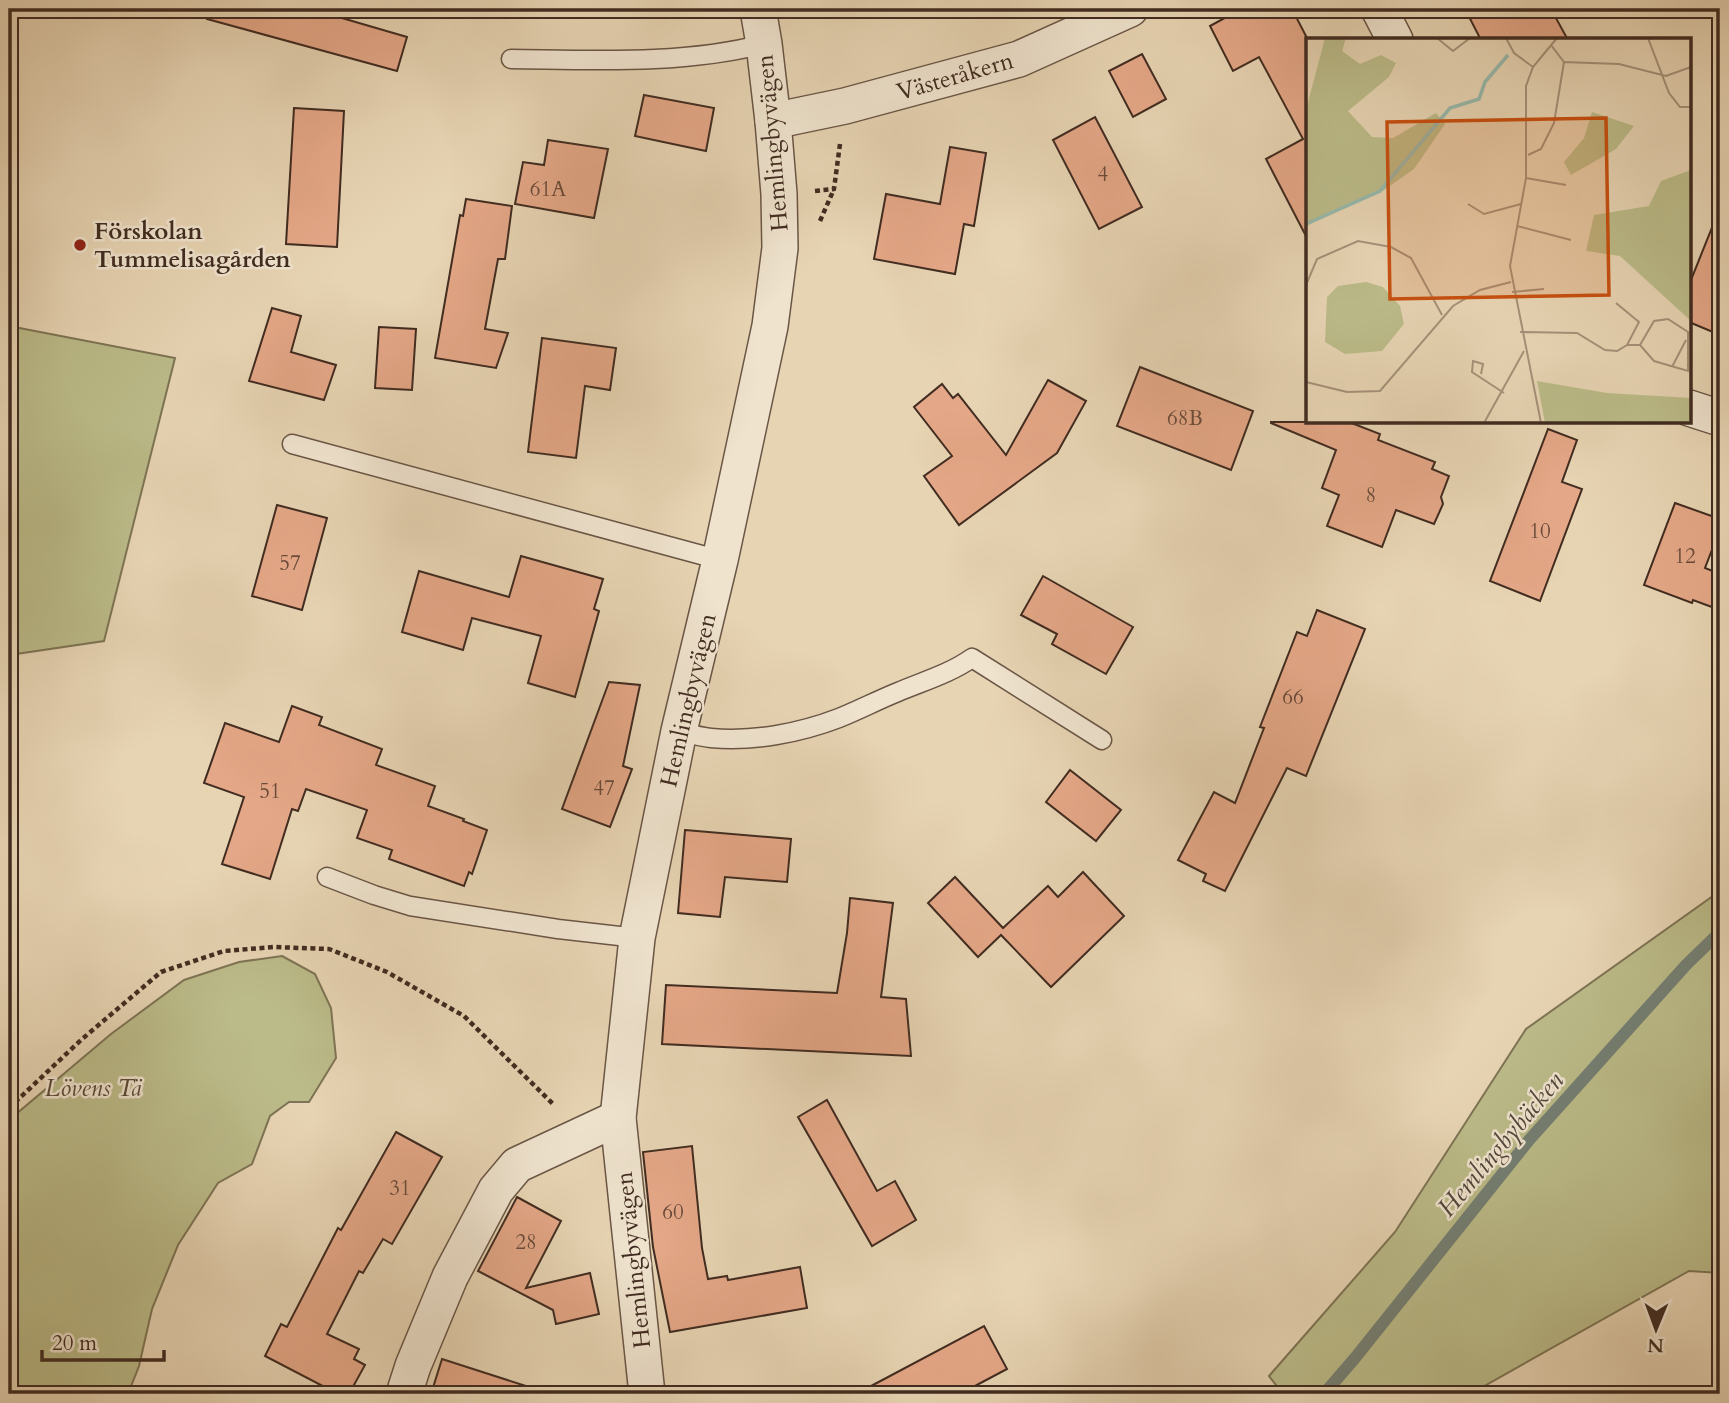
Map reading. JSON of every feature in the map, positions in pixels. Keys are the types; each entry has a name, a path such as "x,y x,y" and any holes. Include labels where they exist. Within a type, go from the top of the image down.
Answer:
{"street":[{"name":"Hemlingbyvägen","path":"647,1394 618,1118 637,938 679,731 720,561 771,326 780,247 779,194 773,121 758,9"},
{"name":"Västeråkern","path":"773,121 845,106 1019,59 1130,9"},
{"path":"1379,9 1394,38"},
{"path":"1690,408 1720,418"},
{"path":"404,1394 450,1278 496,1190 517,1165 618,1118"}],"lane":[{"path":"511,59 606,61 736,51 764,44"},
{"path":"292,444 720,561"},
{"path":"679,731 711,738 743,739 794,731 836,719 943,675 972,658 1101,740"},
{"path":"327,877 410,906 558,929 637,938"}],"path":[{"path":"9,1108 81,1040 161,972 224,951 274,947 329,949 387,972 464,1016 584,1133"}],"green space":[{"path":"9,326 175,358 104,641 9,655"},
{"path":"1720,891 1720,1273 1689,1271 1470,1394 1283,1394 1269,1376 1395,1232 1526,1029"},
{"name":"Lövens Tä","path":"282,956 315,974 331,1008 336,1058 309,1102 289,1102 270,1116 252,1164 218,1183 178,1245 152,1309 139,1366 128,1394 9,1394 9,1120 111,1034 184,980 239,962"}],"building":[{"path":"209,9 311,9 407,37 397,71 207,19"},
{"path":"1241,9 1292,9 1307,38 1306,236 1266,159 1303,139 1259,57 1233,71 1210,26"},
{"path":"1465,9 1551,9 1567,38 1480,38"},
{"path":"1142,54 1166,99 1133,117 1109,71"},
{"path":"644,95 714,108 706,151 635,136"},
{"path":"294,108 344,111 337,247 286,244"},
{"path":"1095,117 1142,207 1099,229 1053,140"},
{"path":"548,140 608,149 594,218 515,204 523,162 544,165"},
{"path":"950,147 986,153 974,226 964,224 955,274 874,259 886,194 940,204"},
{"path":"466,199 512,206 505,259 498,259 485,329 508,333 496,368 435,358 460,215 463,216"},
{"path":"1719,210 1720,335 1690,322 1690,282"},
{"path":"272,308 301,316 291,352 336,365 324,400 249,381"},
{"path":"379,327 416,329 412,390 375,388"},
{"path":"542,338 616,348 610,390 585,386 576,458 528,452"},
{"path":"1140,367 1253,411 1231,470 1117,426"},
{"path":"1048,380 1086,401 1057,453 959,525 924,476 952,456 914,407 942,384 953,398 958,394 1006,455"},
{"path":"1271,423 1354,424 1380,434 1378,440 1435,462 1432,469 1449,476 1441,497 1443,504 1434,524 1396,510 1382,547 1327,526 1339,495 1322,488 1336,450"},
{"path":"1548,429 1577,440 1562,482 1582,489 1540,601 1490,581"},
{"path":"1675,503 1720,519 1720,529 1705,568 1720,574 1720,610 1644,585"},
{"path":"277,505 327,518 302,610 252,596"},
{"path":"521,556 603,579 594,609 599,611 575,697 528,683 541,636 472,618 463,650 402,632 419,571 509,597"},
{"path":"1043,576 1133,627 1106,674 1052,644 1057,634 1021,615"},
{"path":"1317,610 1365,629 1306,776 1287,768 1225,891 1203,881 1206,874 1178,860 1214,792 1235,803 1264,728 1260,727 1297,632 1307,636"},
{"path":"609,682 640,685 623,766 632,769 610,827 562,809"},
{"path":"292,706 322,717 319,725 382,749 376,765 435,786 428,806 487,830 472,874 469,872 464,886 389,859 392,850 357,838 367,810 306,789 298,811 292,809 270,879 222,864 244,797 204,783 225,723 279,742"},
{"path":"1070,770 1121,810 1096,841 1046,802"},
{"path":"685,830 791,839 787,882 725,877 720,917 678,913"},
{"path":"1083,872 1124,916 1051,987 1001,935 978,957 928,903 955,877 1003,928 1048,886 1058,897"},
{"path":"850,898 893,903 881,997 906,999 911,1056 662,1044 666,985 837,993"},
{"path":"827,1100 877,1191 895,1181 916,1220 872,1246 798,1117"},
{"path":"396,1132 442,1157 392,1244 383,1239 363,1273 359,1271 327,1334 359,1349 354,1359 365,1365 349,1394 338,1394 265,1356 281,1324 287,1327 338,1228 341,1230"},
{"path":"692,1146 702,1248 708,1279 727,1276 728,1280 800,1267 807,1308 670,1332 653,1247 643,1152"},
{"path":"517,1197 561,1221 526,1288 590,1273 599,1314 556,1324 553,1310 478,1271"},
{"path":"984,1326 1007,1369 960,1394 856,1394"},
{"path":"442,1359 529,1387 528,1394 431,1394"}],"waterway":[{"name":"Hemlingbybäcken","path":"1324,1394 1530,1139 1686,965 1720,932"}],"place":[{"name":"Förskolan Tummelisagården","path":"80,245"}]}
